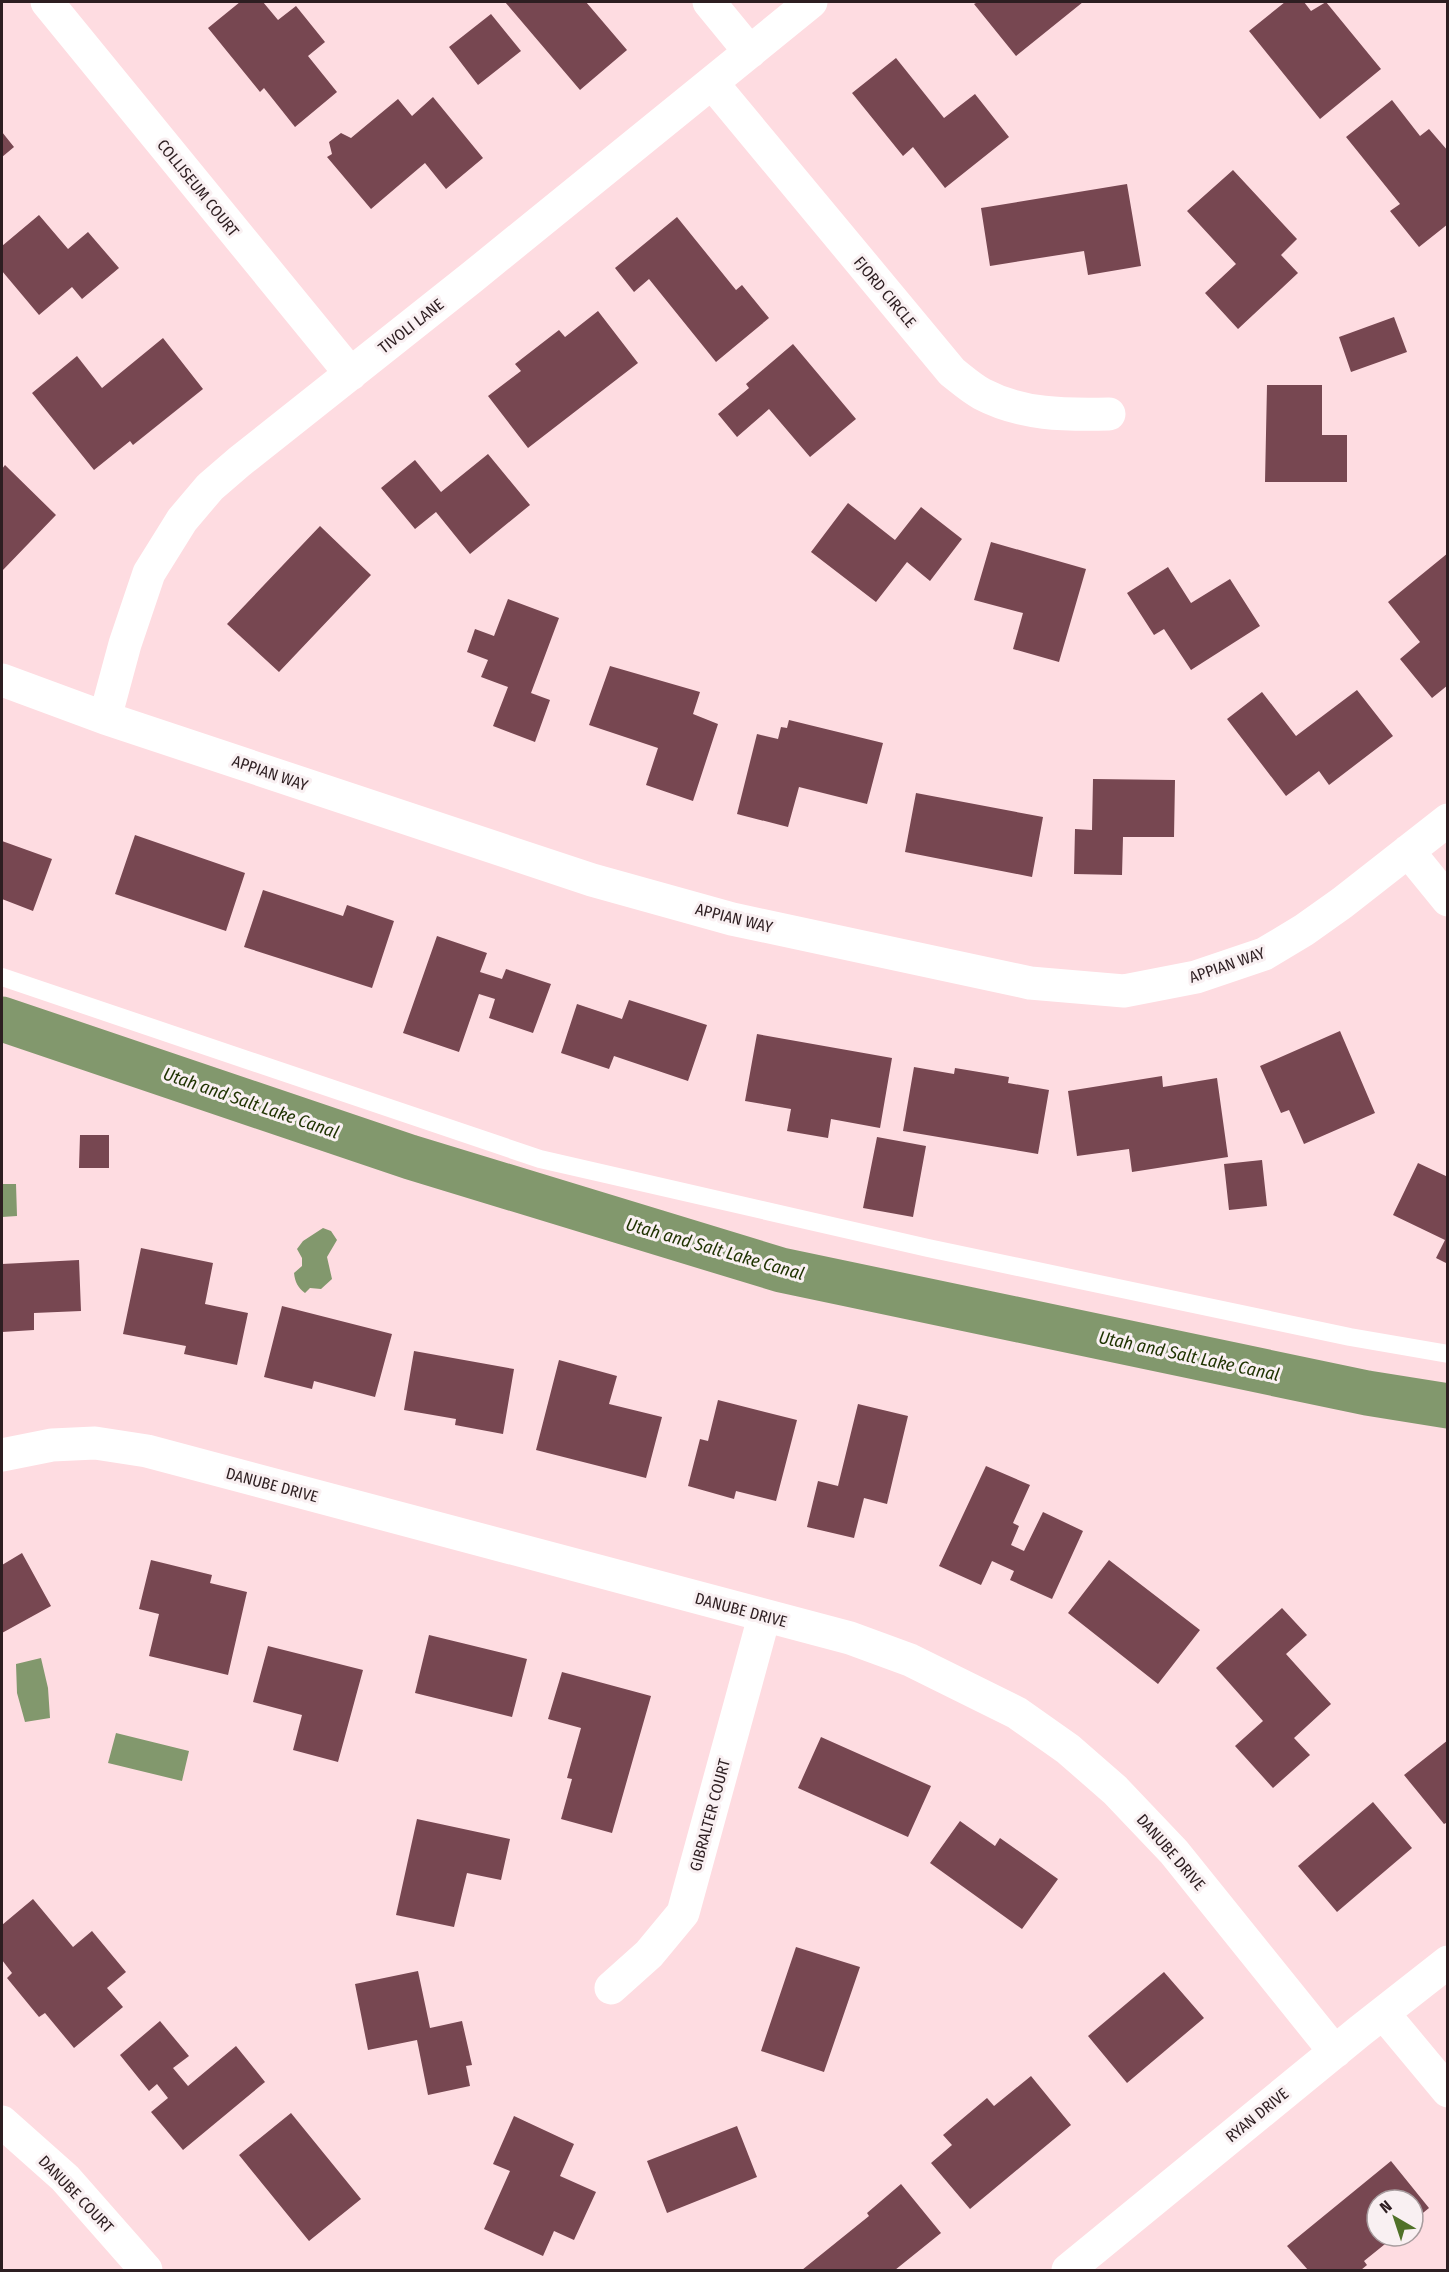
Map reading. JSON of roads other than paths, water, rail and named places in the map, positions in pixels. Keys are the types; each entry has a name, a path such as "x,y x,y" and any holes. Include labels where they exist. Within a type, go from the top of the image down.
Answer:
{"street":[{"name":"COLLISEUM COURT","path":"47,2 351,374"},
{"path":"709,2 750,52"},
{"name":"TIVOLI LANE","path":"105,718 149,573 182,520 210,487 238,462 351,374 811,2"},
{"name":"FJORD CIRCLE","path":"712,83 952,372 981,393 1014,408 1060,415 1109,414"},
{"name":"APPIAN WAY","path":"2,680 105,718 603,883 732,919 1030,982 1124,991 1196,977 1254,957 1304,930 1448,820"},
{"path":"1408,851 1448,900"},
{"name":"DANUBE DRIVE","path":"2,1455 52,1446 95,1443 147,1451 764,1617 850,1638 910,1660 1017,1713 1068,1749 1115,1790 1174,1852 1335,2052"},
{"name":"GIBRALTER COURT","path":"611,1988 649,1954 683,1912 764,1617"},
{"name":"RYAN DRIVE","path":"1068,2271 1448,1962"},
{"path":"1383,2013 1448,2091"},
{"name":"DANUBE COURT","path":"2,2122 65,2178 146,2271"}],"lane":[{"path":"2,977 540,1159 928,1248 1350,1337 1448,1354"}],"waterway":[{"name":"Utah and Salt Lake Canal","path":"2,1019 410,1157 781,1270 1367,1393 1448,1406"}]}
